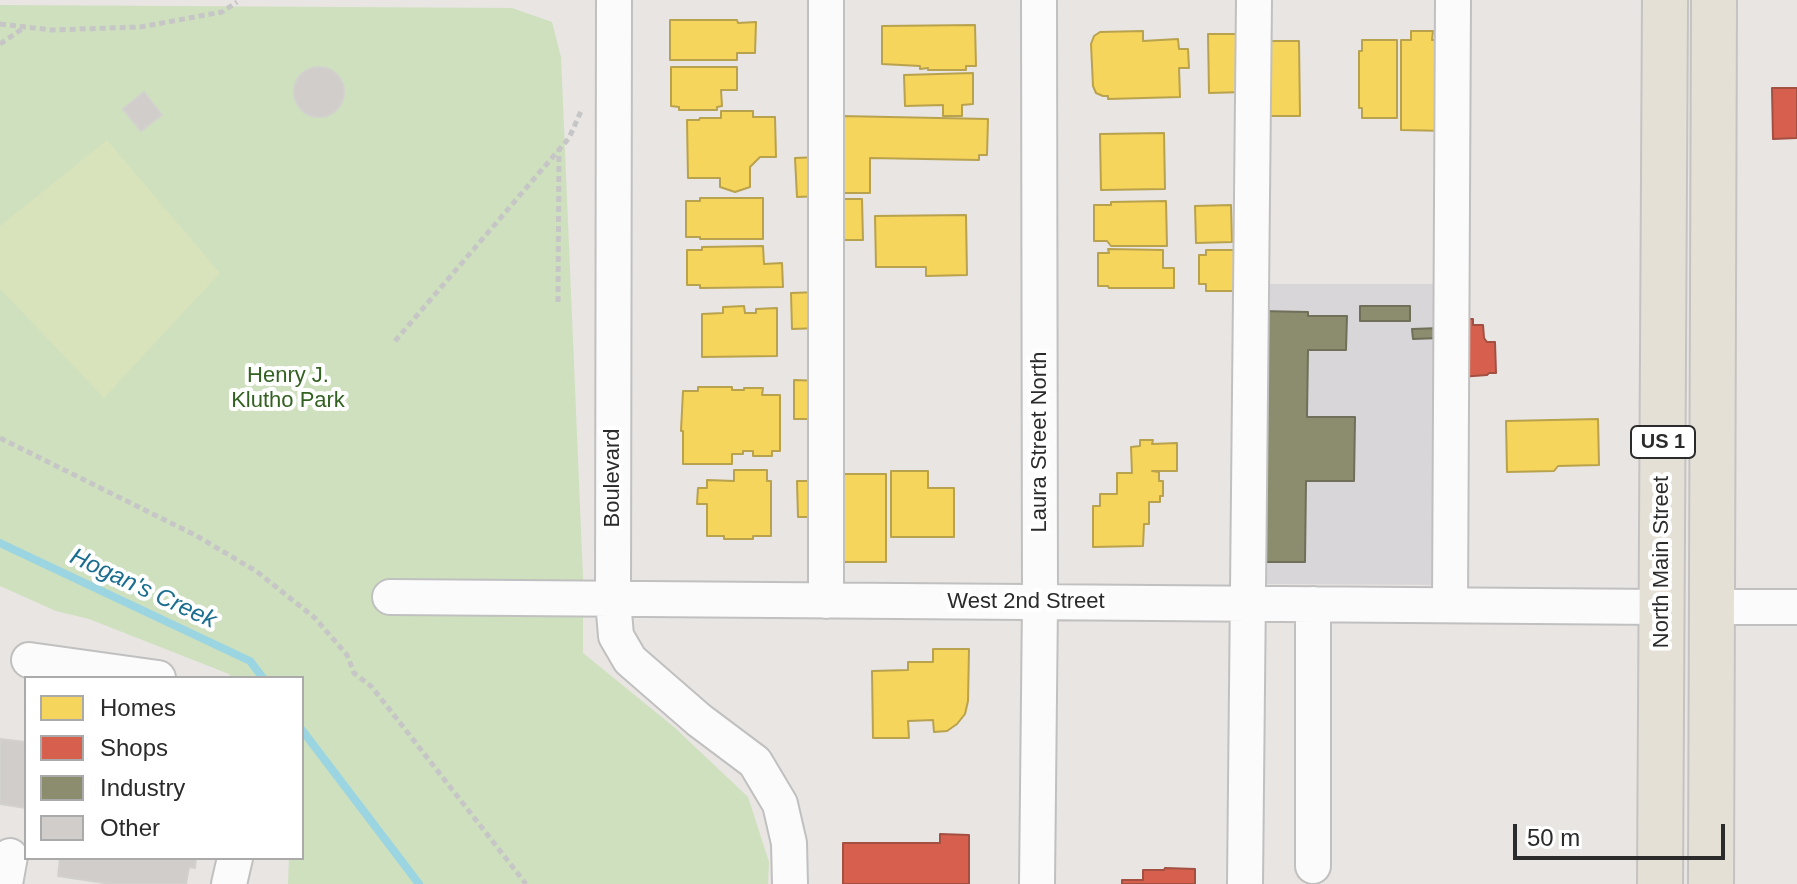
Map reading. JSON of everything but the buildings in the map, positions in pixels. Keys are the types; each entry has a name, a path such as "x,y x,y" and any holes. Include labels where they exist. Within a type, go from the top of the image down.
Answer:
{"main road":[{"name":"North Main Street","path":"1660,884 1665,0"},
{"name":"US 1","path":"1711,884 1714,0"}],"street":[{"name":"Boulevard","path":"614,0 613,600 616,636 630,660 699,720 755,762 780,804 789,843 790,884"},
{"path":"826,0 826,601"},
{"name":"Laura Street North","path":"1037,884 1039,0"},
{"path":"1245,884 1254,0"},
{"path":"1450,605 1453,0"},
{"name":"West 2nd Street","path":"390,597 1662,607"},
{"path":"1313,604 1313,866"},
{"path":"1713,607 1797,607"},
{"path":"29,660 144,676"},
{"path":"229,884 235,860"}],"path":[{"path":"0,24 52,30 140,27 222,12 237,2"},
{"path":"0,44 25,27"},
{"path":"395,341 569,138 585,105"},
{"path":"558,302 559,150"},
{"path":"0,438 195,535 256,571 315,618 347,655 354,673 372,687 526,884"}],"shaded area":[{"path":"1257,284 1445,284 1445,585 1255,584"}],"green space":[{"name":"Henry J. Klutho Park","path":"0,5 512,8 552,22 561,57 583,577 583,653 674,727 748,797 769,862 768,884 288,884 289,860 304,860 304,676 230,676 89,619 56,611 0,586"},
{"path":"107,140 220,273 104,398 0,289 0,226"}],"waterway":[{"name":"Hogan's Creek","path":"0,543 250,661 261,676"},
{"name":"Hogan's Creek","path":"304,733 419,884"}]}
